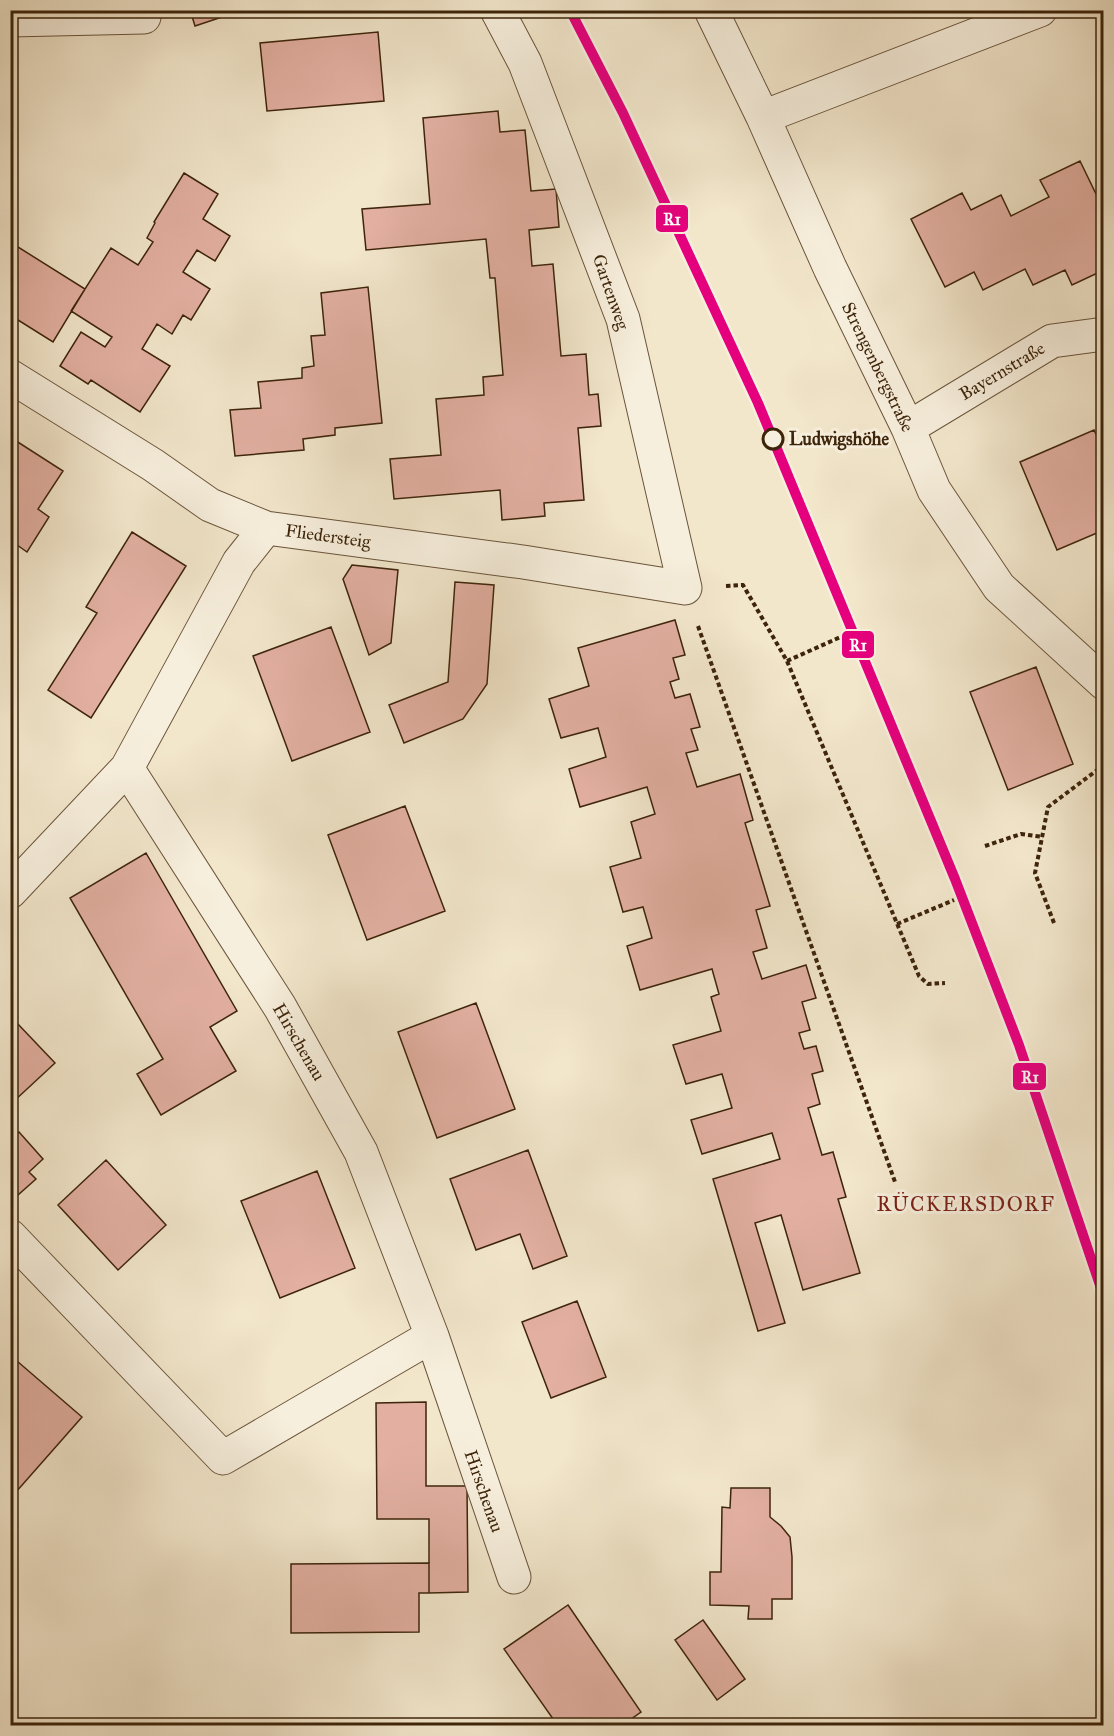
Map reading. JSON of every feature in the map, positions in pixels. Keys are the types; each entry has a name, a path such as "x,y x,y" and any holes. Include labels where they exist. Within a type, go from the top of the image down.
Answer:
{"street":[{"name":"Gartenweg","path":"496,10 525,63 623,319 684,588"},
{"name":"Strengenbergstraße","path":"711,10 763,117 830,268 908,428 934,490 999,587 1104,683"},
{"path":"763,117 1040,10"},
{"path":"10,20 144,17"},
{"name":"Bayernstraße","path":"908,428 1052,341 1104,334"},
{"name":"Fliedersteig","path":"10,376 153,465 210,505 266,528 523,562 684,588"},
{"path":"10,892 127,768 239,562 266,528"},
{"name":"Hirschenau","path":"127,768 280,1007 361,1152 432,1336 514,1577"},
{"path":"10,1236 223,1458 432,1336"}],"path":[{"path":"742,585 787,661 919,976 928,984 945,983"},
{"path":"684,588 895,1182"},
{"path":"787,661 845,635"},
{"path":"1054,923 1035,873 1048,807 1104,765"},
{"path":"985,846 1021,834 1042,837"},
{"path":"897,924 954,900"}],"building":[{"path":"190,10 230,10 231,14 195,26"},
{"path":"378,32 384,101 267,111 260,43"},
{"path":"498,111 500,132 525,130 531,191 556,189 559,227 529,230 532,266 553,264 561,356 586,354 589,395 598,394 601,426 578,428 584,500 544,503 545,516 502,520 500,490 394,499 390,459 441,455 436,399 484,395 483,377 503,375 495,278 490,278 486,239 366,250 362,209 430,204 423,118"},
{"path":"1080,161 1098,198 1104,196 1104,270 1072,285 1065,270 1033,285 1025,269 983,290 974,272 945,287 911,219 962,193 971,210 1001,195 1011,216 1049,197 1040,180"},
{"path":"184,173 218,194 203,219 230,236 215,261 197,250 183,272 210,289 191,320 183,315 172,334 157,324 142,349 170,366 140,412 91,380 88,384 60,366 81,332 105,347 112,337 71,311 111,248 138,265 153,242 147,238 154,222"},
{"path":"10,242 85,289 53,342 10,315"},
{"path":"368,287 382,423 335,428 335,435 303,439 304,450 235,456 230,410 261,408 258,382 302,378 302,368 314,366 311,336 325,335 321,293"},
{"path":"1094,430 1104,451 1104,530 1057,550 1020,462"},
{"path":"10,437 63,471 38,509 49,517 27,552 17,545 10,555"},
{"path":"132,532 186,566 91,718 48,690 97,613 86,607"},
{"path":"352,565 398,570 391,643 369,655 343,579"},
{"path":"455,582 494,585 487,684 463,719 404,743 389,705 448,682"},
{"path":"675,620 685,655 673,658 679,679 670,682 675,698 690,694 700,727 691,729 698,750 686,753 697,787 740,774 753,820 745,823 770,906 756,910 767,948 753,952 762,979 806,965 816,998 802,1002 810,1030 799,1033 804,1049 816,1046 823,1071 812,1074 820,1104 808,1108 822,1155 833,1152 846,1197 838,1199 860,1273 803,1290 781,1215 755,1223 785,1323 758,1331 713,1179 780,1159 772,1133 702,1154 691,1120 732,1108 722,1074 686,1084 673,1045 721,1031 711,997 719,994 712,969 640,990 627,946 652,938 643,907 623,912 610,867 641,858 631,822 655,814 647,787 580,807 569,769 606,757 598,728 561,738 549,699 589,686 578,648"},
{"path":"331,627 370,732 292,761 253,656"},
{"path":"1036,667 1073,764 1008,790 970,692"},
{"path":"405,806 445,911 367,940 328,835"},
{"path":"146,853 237,1011 210,1027 236,1071 161,1115 137,1074 163,1059 70,898"},
{"path":"476,1003 515,1109 437,1138 398,1032"},
{"path":"16,1022 55,1063 13,1102 10,1099 10,1027"},
{"path":"19,1132 43,1159 29,1172 36,1179 10,1202 10,1139"},
{"path":"528,1150 567,1256 533,1269 520,1234 476,1250 450,1179"},
{"path":"106,1160 166,1225 118,1270 58,1205"},
{"path":"317,1171 355,1268 280,1298 241,1201"},
{"path":"577,1301 606,1377 551,1398 522,1322"},
{"path":"10,1355 82,1417 16,1492 10,1487"},
{"path":"426,1402 426,1486 467,1486 468,1592 429,1593 429,1519 377,1519 376,1403"},
{"path":"731,1488 770,1488 770,1517 790,1537 792,1599 772,1599 772,1619 748,1619 749,1606 710,1605 710,1572 721,1572 722,1507 730,1508"},
{"path":"429,1563 429,1593 419,1593 419,1632 291,1633 291,1564"},
{"path":"568,1605 641,1712 621,1726 558,1726 504,1649"},
{"path":"703,1620 745,1679 717,1700 675,1640"}],"transit line":[{"name":"R1","path":"570,10 623,113 758,403 955,879 1019,1045 1104,1297"}],"place":[{"name":"Ludwigshöhe","path":"773,439"}],"district":[{"name":"RÜCKERSDORF","path":"966,1204"}]}
